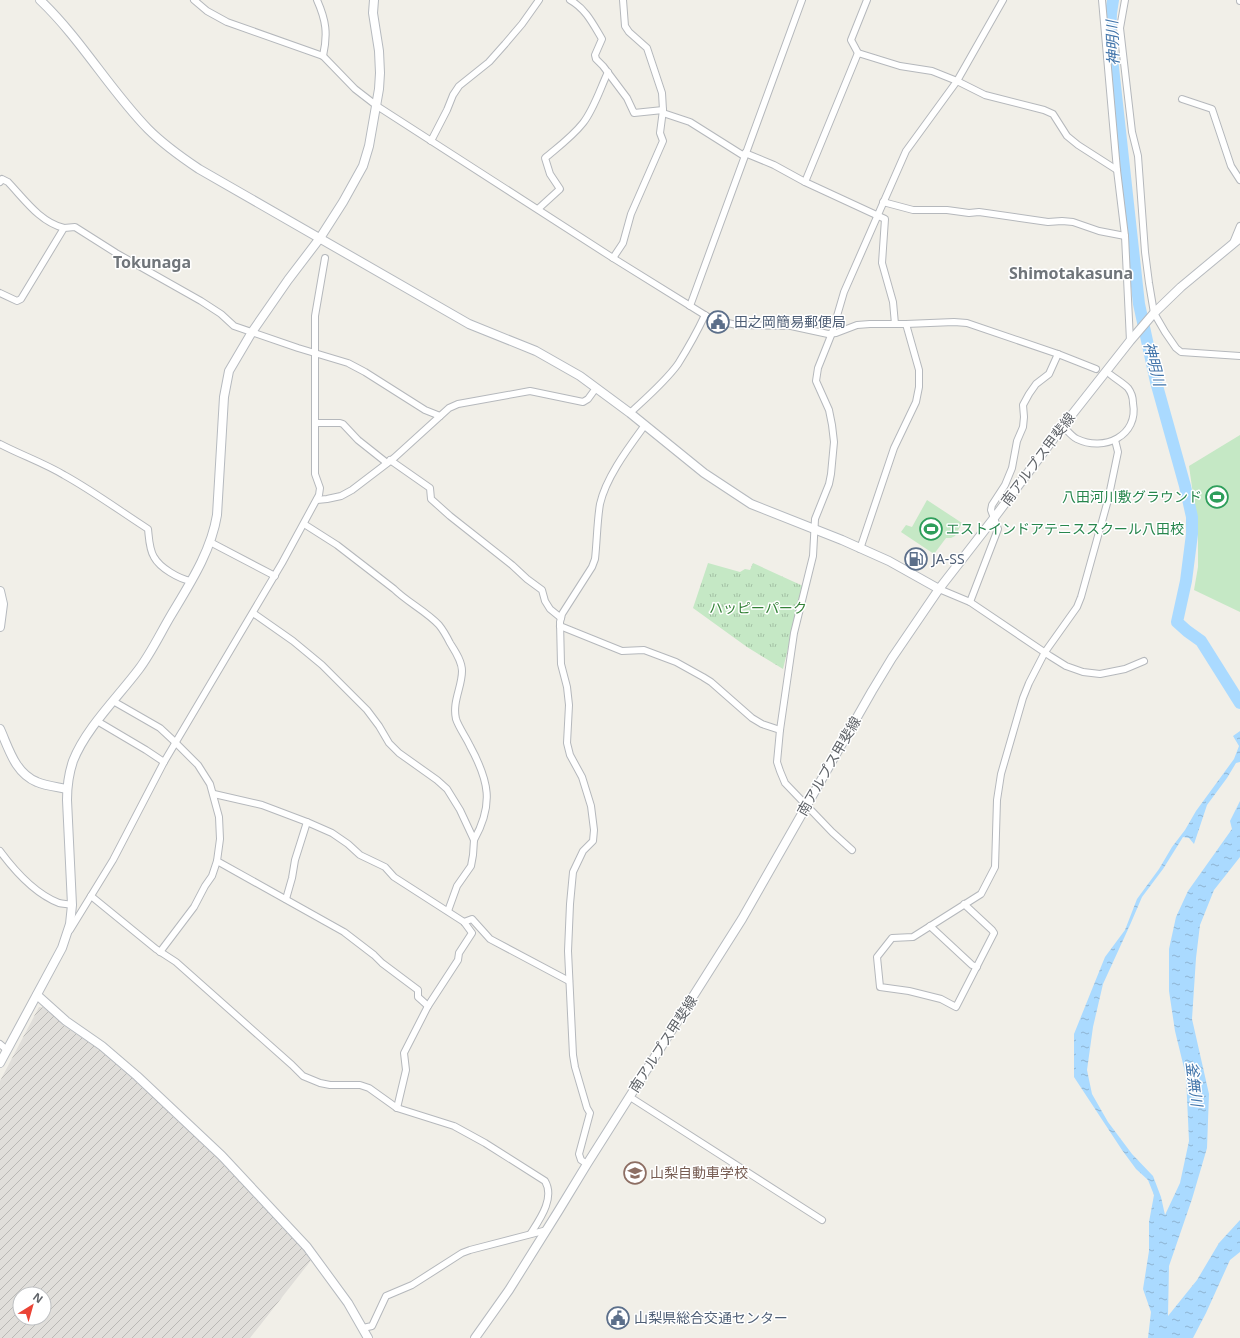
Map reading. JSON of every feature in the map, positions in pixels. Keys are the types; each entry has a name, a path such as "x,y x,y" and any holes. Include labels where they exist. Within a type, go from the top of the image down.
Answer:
{"street":[{"path":"40,0 71,34 148,129 173,152 199,169 469,324 540,353 580,376 630,413 704,474 746,501 860,548 896,565 939,589 970,602 1066,666 1094,674 1126,669 1144,661"},
{"path":"194,0 227,22 323,56 355,89 377,106 613,258 705,315 723,322 737,325 792,326 832,333 836,333 857,325 954,322 967,323 1058,354 1096,369"},
{"path":"317,0 325,22 326,42 323,56"},
{"path":"0,1063 62,948 70,924 72,904 67,788 73,761 86,737 150,653 191,581 210,542 217,515 224,397 229,371 252,332 288,280 320,238 349,193 363,166 369,146 377,106 380,73 374,0"},
{"path":"431,141 453,95 459,86 489,62 522,24 539,0"},
{"path":"570,0 582,9 589,17 602,39 595,55 596,59 608,72 627,98 634,113 663,111 690,122 745,155 774,165 806,182 885,219 882,263 893,302 895,324"},
{"path":"613,258 623,243 631,214 663,141 660,133 663,111 662,93 647,48 629,32 625,26 623,0"},
{"path":"690,306 802,0"},
{"path":"866,0 851,40 858,53 900,66 932,71 957,81 985,95 1053,114 1067,136 1078,145 1117,170"},
{"path":"1102,0 1117,170 1125,236 1130,341"},
{"path":"1125,0 1120,28 1132,132 1138,156 1145,252 1153,314 1176,348 1182,352 1240,356"},
{"path":"852,850 832,832 785,783 777,762 780,730 794,634 813,556 815,519 829,484 831,474 834,442 829,410 816,381 818,368 832,333 844,292 906,152 957,81 1000,1"},
{"path":"806,182 858,53"},
{"path":"538,209 560,189 550,174 545,158 583,123 608,72"},
{"path":"1182,99 1212,109 1230,166 1240,180"},
{"path":"1,179 8,182 36,212 53,225 64,228 75,227 116,253 201,301 234,326 348,363 420,407 440,416"},
{"path":"883,202 913,210 947,210 969,213 979,212 1048,222 1073,222 1099,231 1125,236"},
{"path":"1233,243 1240,226"},
{"path":"0,293 17,301 21,299 64,228"},
{"name":"南アルプス甲斐線","path":"477,1337 560,1210 586,1164 742,919 892,658 939,589 1063,426 1153,314 1181,287 1240,238"},
{"path":"67,934 113,860 175,742 253,613 317,500 320,488 315,474 315,316 325,258"},
{"path":"630,413 649,396 677,365 705,315"},
{"path":"860,548 894,448 916,402 919,386 919,370 906,324"},
{"path":"970,602 998,530 991,510 992,505 1005,485 1012,468 1017,441 1023,427 1023,405 1036,384 1049,374 1058,354"},
{"path":"1063,426 1075,438 1089,443 1102,444 1122,436 1130,426 1135,410 1133,399 1128,389 1111,375"},
{"path":"317,500 327,500 341,496 352,490 389,462 449,408 458,404 530,391 583,402 588,399 596,388"},
{"path":"315,423 343,424 358,440 430,488 431,499 512,565 526,579 542,590 548,605 561,618"},
{"path":"586,1164 579,1154 590,1114 577,1074 573,1055 569,981 569,917 573,872 583,851 593,840 594,830 591,806 582,777 570,755 567,744 569,705 567,687 561,664 560,626 562,614 592,567 595,559 601,502 610,480 617,465 645,425"},
{"path":"964,904 994,933 956,1007 941,999 909,991 880,987 877,961 878,954 892,938 913,937 964,904 980,894 995,867 997,800 1001,774 1023,698 1029,684 1045,652 1077,607 1081,598 1108,500 1118,452 1115,440"},
{"path":"0,444 65,475 148,528 154,557 173,574 184,580 191,581"},
{"path":"304,524 337,545 424,612 439,626 459,659 462,671 455,704 456,719 484,774 487,794 486,811 482,825 474,840 473,855 470,866 457,886 448,911"},
{"path":"210,542 274,576"},
{"path":"0,591 3,604 0,627"},
{"path":"253,613 293,641 322,665 367,710 389,743 399,753 447,789 460,810 474,840"},
{"path":"560,626 622,651 644,650 676,662 711,682 752,718 762,724 780,730"},
{"path":"113,701 160,728 198,766 210,784 214,794 219,817 220,839 217,861 212,876 194,907 160,952"},
{"path":"98,721 164,762"},
{"path":"0,729 12,758 19,769 28,777 38,782 67,788"},
{"path":"214,794 262,805 332,833 348,844 360,855 385,867 394,876 464,922 472,933 459,953 458,960 428,1006 404,1053 406,1070 397,1108"},
{"path":"286,899 295,860 307,822"},
{"path":"0,851 13,868 40,892 59,903 72,904"},
{"path":"217,861 344,932 418,990 418,997 428,1006"},
{"path":"91,896 160,952 176,962 303,1076 320,1083 330,1085 360,1085 369,1088 397,1108 454,1126 540,1177 548,1186 547,1206 532,1233"},
{"path":"464,922 472,919 490,939 569,981"},
{"path":"930,926 972,965 977,967"},
{"path":"37,995 66,1021 102,1046 137,1076 222,1156 307,1247 348,1303 368,1338"},
{"path":"0,1044 7,1050"},
{"path":"630,1096 822,1220"},
{"path":"547,1206 560,1210"},
{"path":"363,1328 372,1326 386,1296 412,1285 462,1253 547,1230"}],"shaded area":[{"path":"39,1007 48,1008 63,1025 97,1048 131,1074 248,1185 312,1259 250,1338 0,1338 0,1081"}],"green space":[{"name":"八田河川敷グラウンド","path":"1240,435 1240,612 1194,590 1198,567 1198,529 1189,466"},
{"name":"エストインドアテニススクール八田校","path":"927,500 962,523 955,536 946,538 934,554 901,532 906,525 912,527"},
{"name":"ハッピーパーク","path":"708,563 740,572 745,569 750,570 753,563 803,586 783,669 747,647 693,608"}],"water":[{"name":"釜無川","path":"1240,731 1240,762 1236,763 1207,805 1194,844 1189,838 1183,837 1163,869 1142,897 1103,984 1093,1027 1087,1070 1092,1094 1108,1122 1132,1154 1153,1176 1161,1197 1165,1215 1180,1183 1189,1141 1186,1076 1175,1031 1169,991 1169,949 1176,917 1188,891 1232,829 1230,821 1240,801 1240,857 1214,890 1200,925 1192,1019 1209,1094 1207,1148 1192,1199 1169,1266 1168,1316 1197,1280 1219,1243 1240,1220 1240,1252 1230,1260 1193,1338 1148,1338 1151,1312 1143,1289 1149,1251 1149,1222 1154,1195 1148,1180 1136,1169 1122,1150 1074,1077 1074,1034 1105,957 1125,930 1137,899 1159,869 1196,811 1234,759 1239,746 1233,736"}],"waterway":[{"name":"神明川","path":"1113,0 1110,40 1139,304 1156,382 1185,486 1192,517 1192,534 1186,581 1177,622 1201,641 1240,703"}],"place":[{"name":"田之岡簡易郵便局","path":"718,322"},
{"name":"八田河川敷グラウンド","path":"1217,497"},
{"name":"エストインドアテニススクール八田校","path":"931,529"},
{"name":"JA-SS","path":"916,559"},
{"name":"山梨自動車学校","path":"635,1173"},
{"name":"山梨県総合交通センター","path":"618,1318"}],"district":[{"name":"Tokunaga","path":"152,262"},
{"name":"Shimotakasuna","path":"1071,273"}]}
